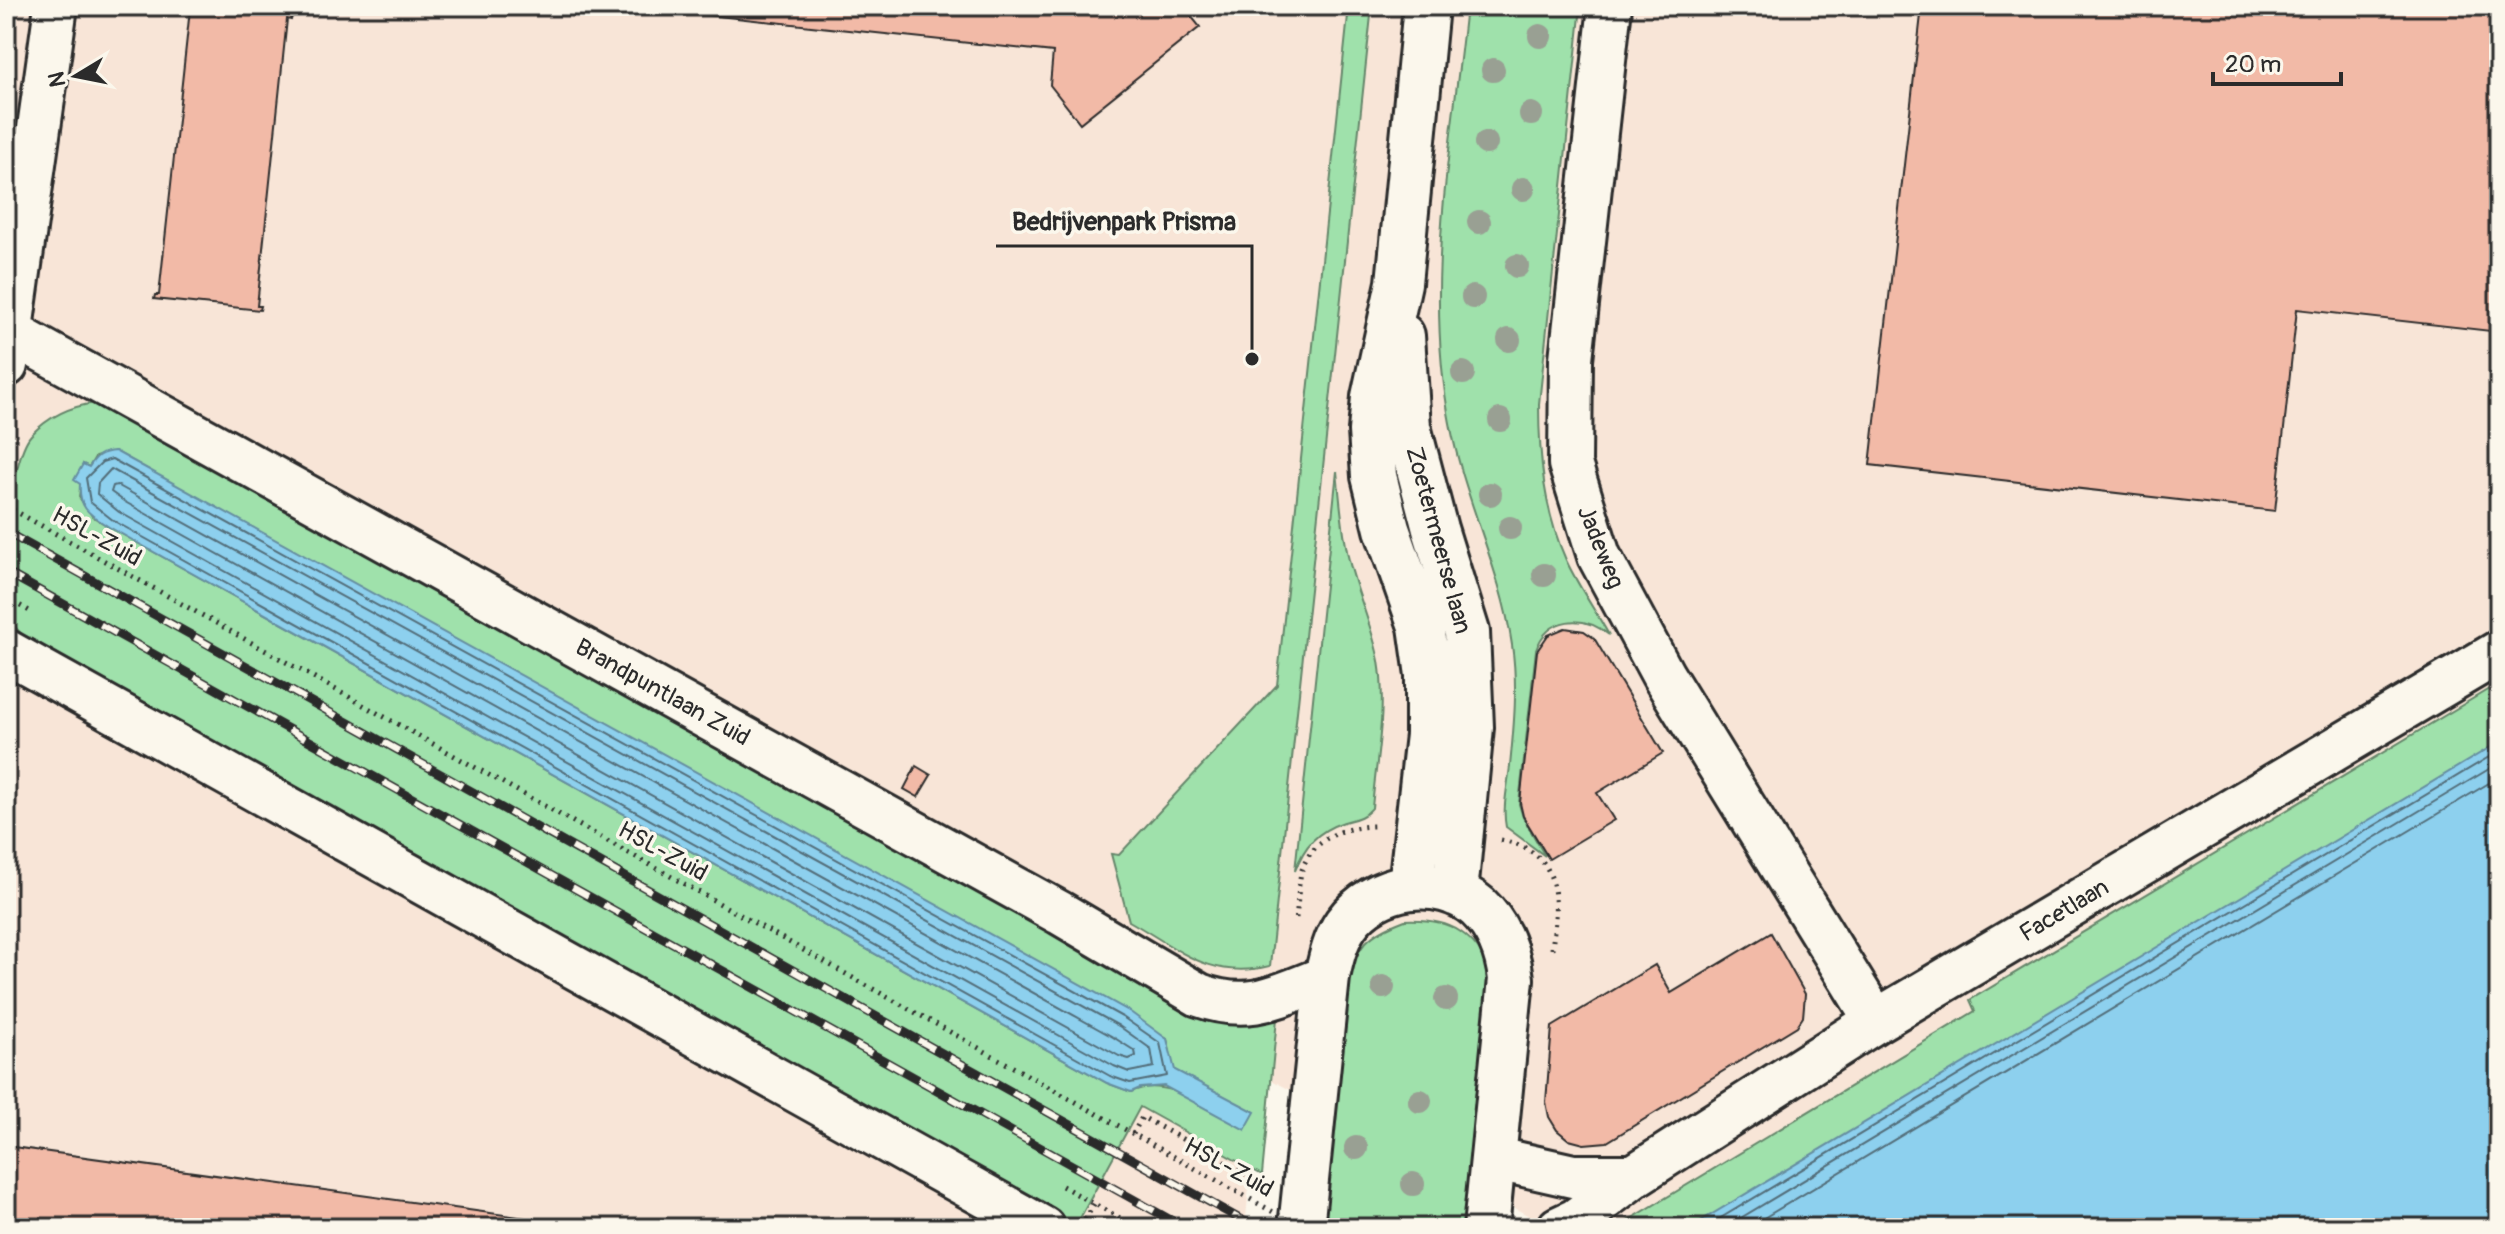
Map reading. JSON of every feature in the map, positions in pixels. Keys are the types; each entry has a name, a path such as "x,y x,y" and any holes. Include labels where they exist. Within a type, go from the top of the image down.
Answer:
{"street":[{"path":"8,342 56,6"},
{"name":"Zoetermeerse laan","path":"1411,886 1428,735 1428,675 1421,626 1384,516 1374,476 1371,431 1374,397 1399,283 1426,6"},
{"name":"Jadeweg","path":"1610,6 1571,359 1570,464 1599,556 1663,675 1876,1021"},
{"name":"Zoetermeerse laan","path":"1399,283 1408,427 1467,632 1471,727 1455,893"},
{"name":"Brandpuntlaan Zuid","path":"8,342 1046,906 1199,995 1220,1003 1256,1003 1327,977"},
{"path":"6,651 1043,1228"},
{"name":"Facetlaan","path":"1559,1228 1576,1220 1634,1176 1876,1021 2499,652"},
{"path":"1302,1228 1327,977 1338,938 1353,916 1386,892 1411,886 1455,893 1479,908 1493,925 1509,959 1511,979 1486,1228"},
{"path":"1493,1158 1573,1176 1634,1176"}],"path":[{"name":"HSL-Zuid","path":"6,506 1302,1228"},
{"path":"1133,1134 1142,1117 1268,1187"},
{"path":"1094,1203 1085,1220 1099,1228"}],"shaded area":[{"path":"6,6 2499,6 2499,713 1628,1228 1552,1228 1260,1074 1245,1228 6,1228"}],"green space":[{"path":"1349,6 1372,6 1270,966 1249,970 1230,969 1196,960 1129,921 1111,854 1119,855 1277,685"},
{"path":"1466,6 1581,6 1539,404 1540,444 1552,522 1566,560 1609,635 1588,624 1567,622 1549,630 1536,650 1519,804 1545,856 1506,827 1505,804 1515,706 1512,645 1500,589 1456,451 1442,372 1439,320 1443,215"},
{"path":"96,403 1176,998 1278,1008 1262,1175 1140,1107 1078,1222 1088,1228 1080,1228 45,651 20,632 9,617 6,553 12,495 23,449 31,435 53,417","holes":["115,451 1167,1039 1174,1070 1254,1112 1245,1129 1175,1091 1146,1088 1131,1092 1107,1083 109,527 92,516 79,497 83,464 89,467 95,457"]},
{"path":"1337,471 1348,556 1379,661 1382,697 1378,753 1372,808 1363,816 1319,835 1307,847 1295,871"},
{"path":"2499,683 2499,1228 1616,1228 1975,1011 1970,1000"},
{"path":"1405,920 1436,922 1460,932 1479,949 1494,976 1473,1228 1313,1228 1346,982 1366,942"}],"water":[{"path":"115,451 1129,1011 1167,1039 1175,1070 1255,1112 1245,1130 1164,1086 1131,1092 1107,1083 109,527 87,510 81,500 80,484 74,480 83,464 89,467 99,455"},
{"path":"2499,742 2499,1228 1689,1228"}],"building":[{"path":"186,6 282,6 281,16 292,16 291,20 287,19 257,306 261,306 260,310 154,299 155,295 159,295 190,9"},
{"path":"625,6 1183,6 1200,27 1080,123 1050,85 1053,52"},
{"path":"1922,6 2499,6 2499,332 2297,309 2275,511 1870,465"},
{"path":"1565,628 1584,631 1594,638 1663,753 1597,793 1614,820 1549,859 1523,816 1520,803 1537,651 1548,635"},
{"path":"916,766 931,775 918,797 904,789"},
{"path":"1771,933 1805,994 1803,1017 1797,1026 1607,1142 1584,1144 1569,1140 1557,1130 1549,1117 1546,1102 1552,1027 1655,965 1671,993"},
{"path":"6,1146 598,1228 6,1228"}],"railway":[{"path":"6,532 1256,1228"},
{"path":"6,572 1185,1228"}],"place":[{"name":"Bedrijvenpark Prisma","path":"1252,359"}]}
